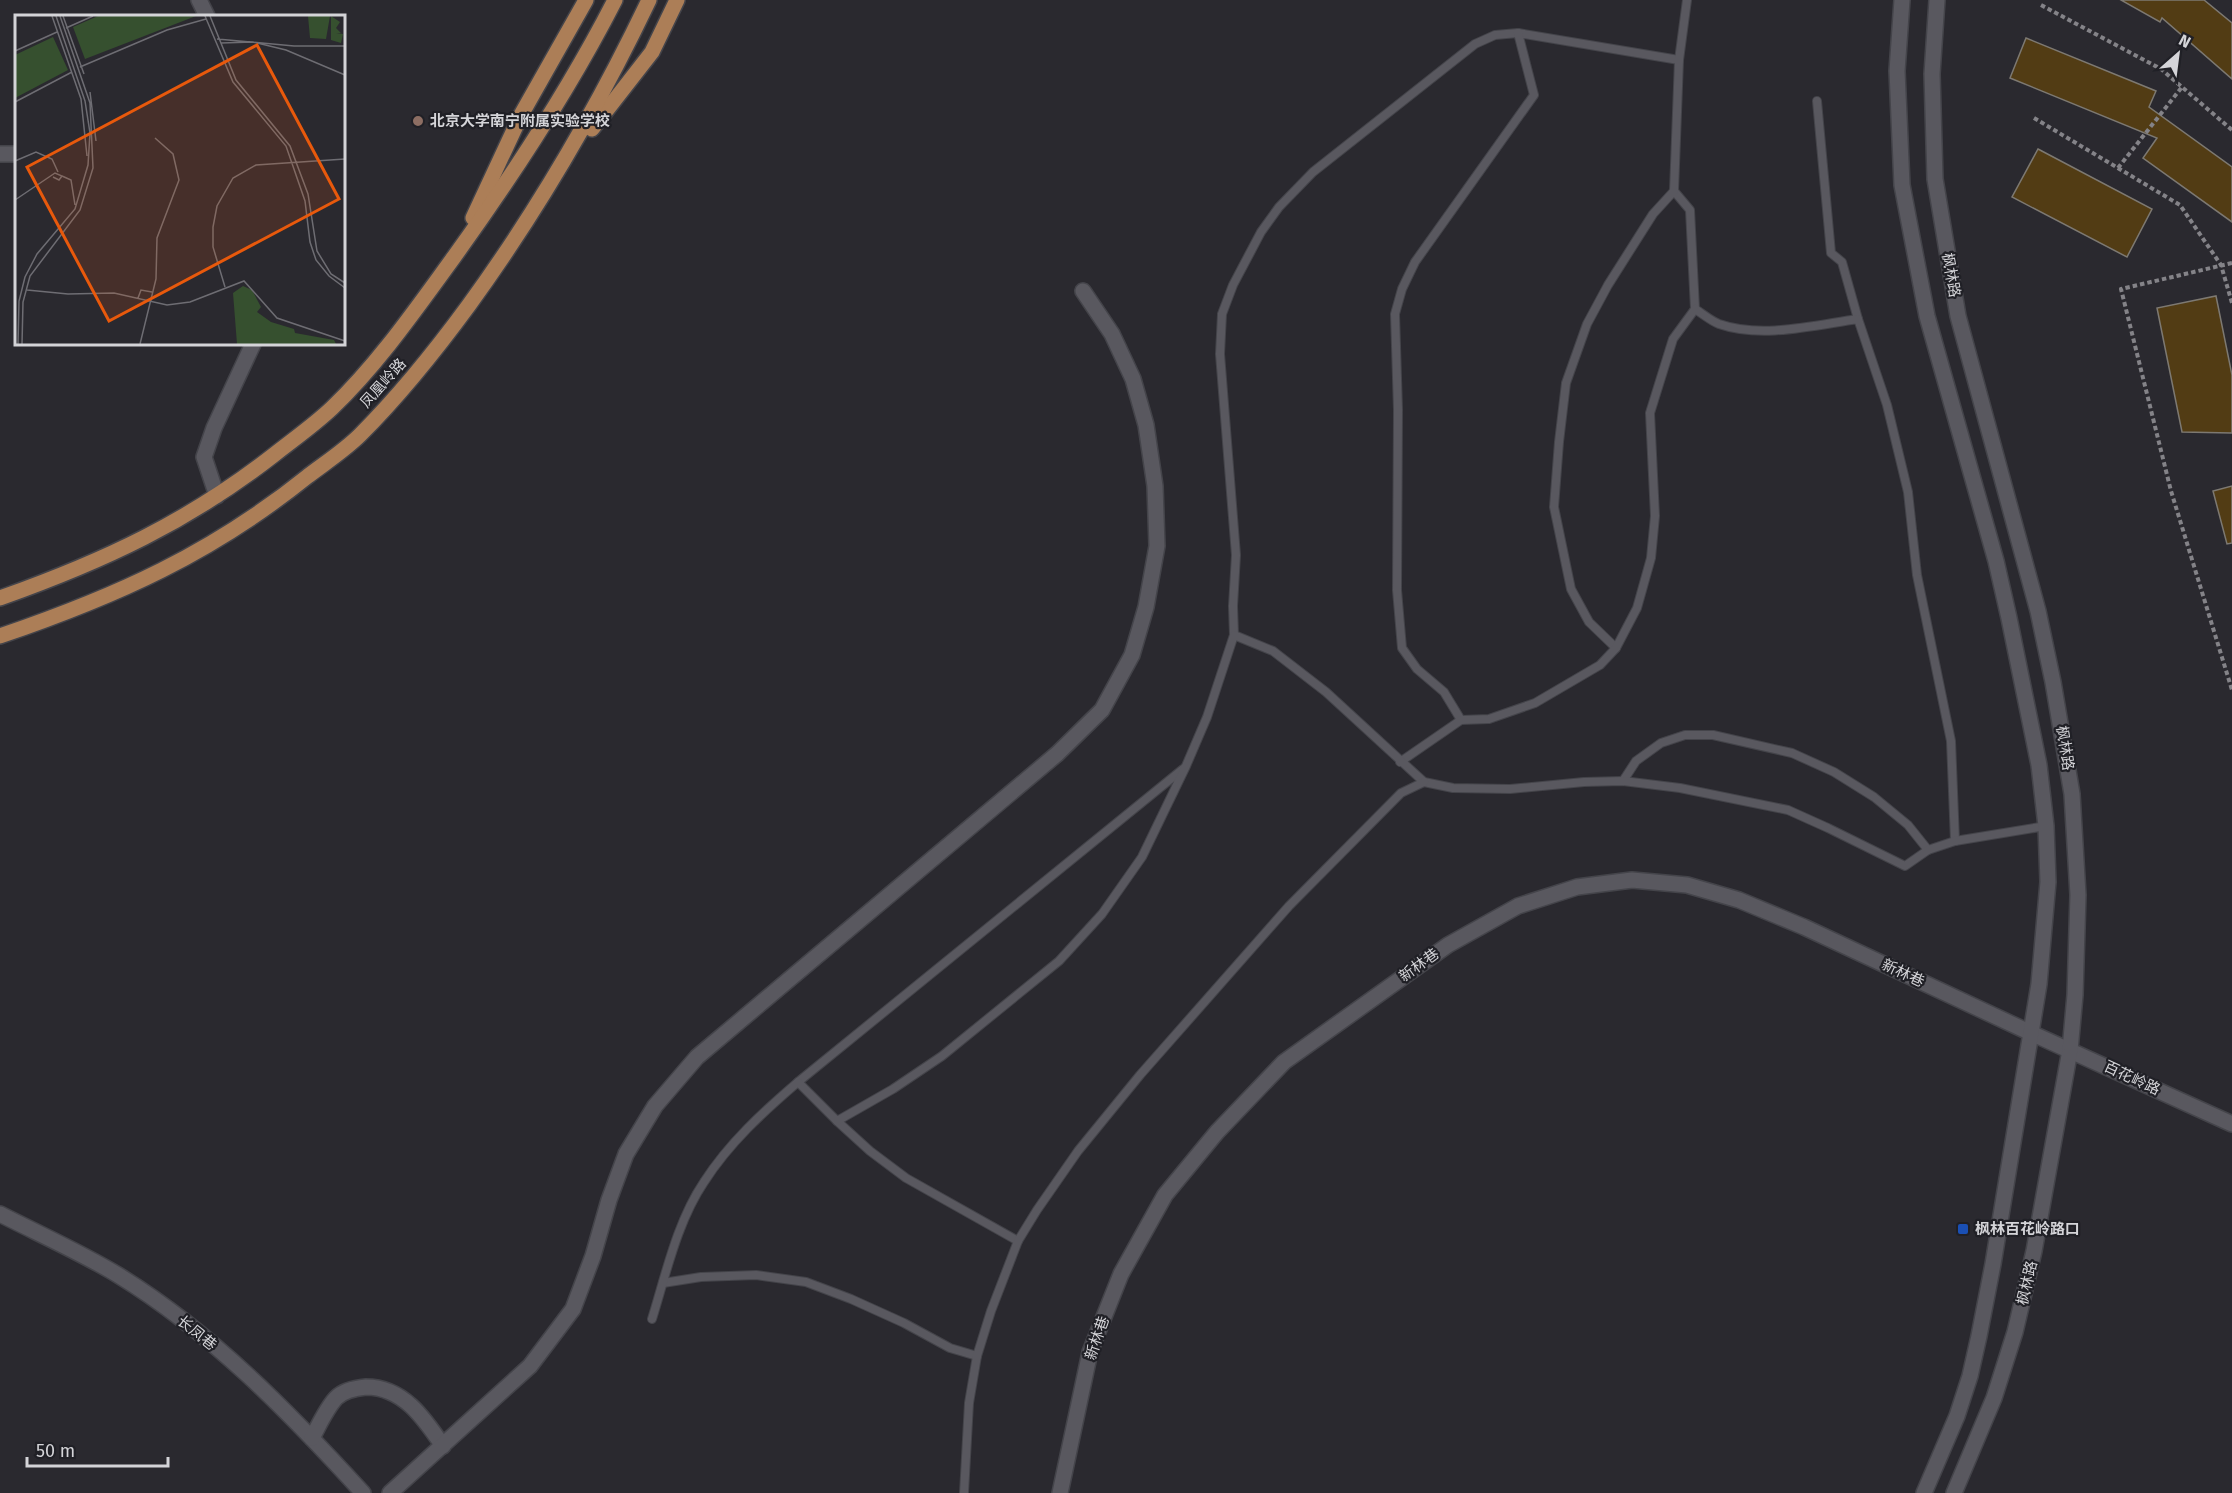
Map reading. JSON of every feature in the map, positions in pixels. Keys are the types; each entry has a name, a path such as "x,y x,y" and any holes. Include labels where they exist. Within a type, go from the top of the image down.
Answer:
{"main road":[{"path":"456,254 521,115 586,0"},
{"name":"凤凰岭路","path":"0,598 110,555 153,534 247,476 331,409 383,351 456,254 582,62 615,0"},
{"name":"凤凰岭路","path":"0,636 65,614 174,566 226,536 274,504 359,436 424,364 495,269 562,167 621,59 649,0"},
{"path":"562,167 652,52 677,0"}],"street":[{"path":"199,0 206,15"},
{"name":"枫林路","path":"1902,0 1897,71 1902,185 1927,316 1996,561 2009,618 2039,765 2046,826 2047,894 2039,984 1993,1264 1970,1376 1957,1416 1924,1493"},
{"name":"枫林路","path":"1937,0 1932,74 1937,190 1958,316 2038,611 2065,742 2072,794 2078,895 2075,995 2070,1050 2034,1251 2015,1332 1994,1398 1954,1493"},
{"path":"390,1493 530,1366 573,1309 626,1154 656,1106 697,1057 1058,754 1102,710 1132,655 1146,608 1157,546 1155,486 1146,425 1133,379 1112,334 1083,291"},
{"path":"217,496 204,458 214,428 253,345"},
{"name":"新林巷","path":"1060,1493 1090,1352 1121,1274 1165,1195 1217,1132 1284,1062 1448,945 1518,906 1577,887 1632,880 1687,885 1739,900 1804,927 2031,1033"},
{"name":"百花岭路","path":"2031,1033 2232,1124"},
{"name":"长凤巷","path":"0,1214 78,1251 157,1301 249,1375 363,1493"},
{"path":"312,1438 337,1398 354,1388 374,1387 397,1394 420,1413 443,1446"}],"lane":[{"path":"1616,648 1589,622 1571,589 1554,507 1566,383 1587,324 1608,285 1653,214 1674,191 1679,60 1686,0"},
{"path":"837,1121 893,1089 942,1056 1059,961 1102,914 1143,857 1207,717 1234,635 1236,555 1220,354 1222,314 1245,259 1279,207 1312,172 1475,44 1495,34 1518,33 1679,60"},
{"path":"1461,720 1444,692 1418,669 1402,648 1397,590 1398,410 1395,314 1402,289 1415,262 1534,95 1518,33"},
{"path":"1817,101 1831,253 1842,262 1858,319 1887,405 1908,492 1917,575 1951,741 1955,840"},
{"path":"1401,762 1461,720 1489,719 1535,703 1600,665 1616,648 1637,608 1651,558 1655,516 1650,413 1673,339 1695,309 1690,210 1674,191"},
{"path":"1695,309 1719,324 1755,330 1795,328 1858,319"},
{"path":"1234,635 1273,651 1326,692 1424,782 1453,788 1510,789 1623,781 1680,788 1788,810 1905,866 1928,850 1955,840 2046,826"},
{"path":"1623,781 1636,761 1661,743 1685,735 1713,735 1792,753 1834,772 1874,797 1908,825 1928,850"},
{"path":"652,1319 685,1219 703,1183 757,1117 1186,766"},
{"path":"964,1493 969,1403 977,1356 1018,1240 1043,1201 1092,1134 1140,1075 1289,906 1401,793 1424,782"},
{"path":"798,1082 870,1151 906,1178 1018,1240"},
{"path":"663,1283 701,1277 756,1275 806,1282 904,1323 950,1348 977,1356"}],"path":[{"path":"2041,5 2161,69 2232,130"},
{"path":"2118,168 2182,87"},
{"path":"2034,118 2180,205 2221,265 2232,303"},
{"path":"2232,262 2121,289 2171,491 2232,690"}],"building":[{"path":"2121,0 2204,0 2232,23 2232,79 2162,18 2160,22"},
{"path":"2026,38 2156,91 2149,107 2232,167 2232,222 2143,158 2157,138 2010,78"},
{"path":"2038,149 2152,209 2127,257 2012,197"},
{"path":"2216,296 2232,375 2232,433 2182,432 2157,308"},
{"path":"2232,486 2232,543 2227,544 2213,491"}],"place":[{"name":"北京大学南宁附属实验学校","path":"418,121"},
{"name":"枫林百花岭路口","path":"1963,1229"}]}
